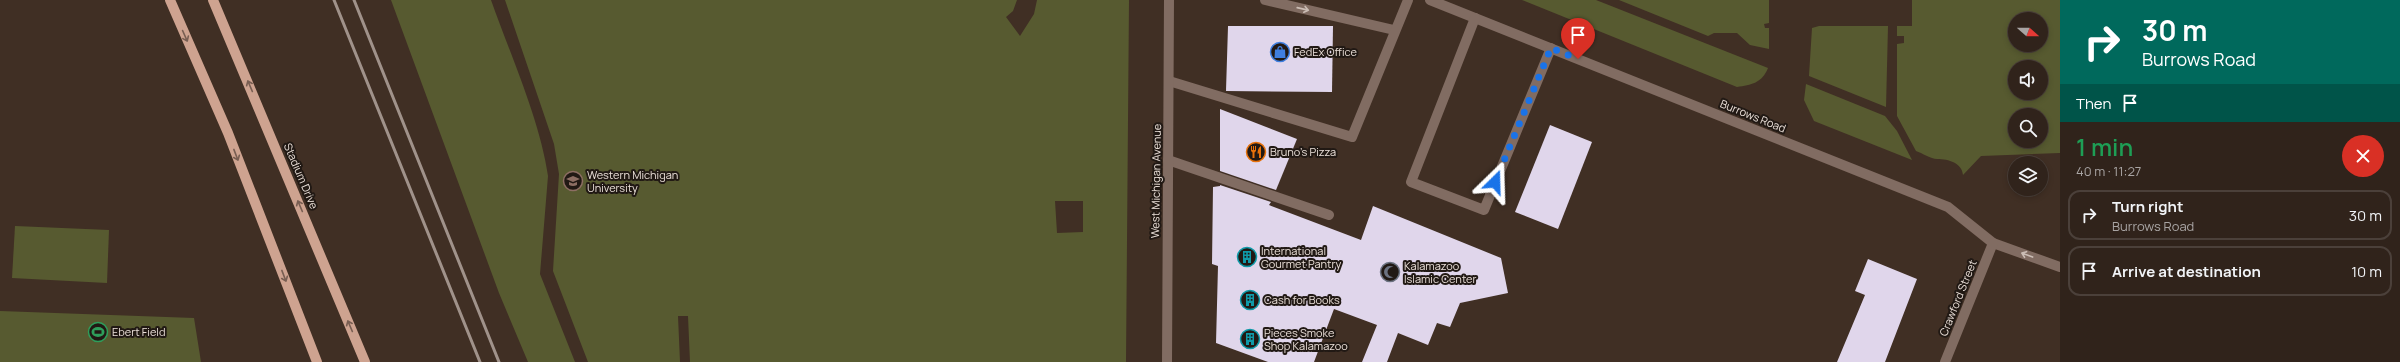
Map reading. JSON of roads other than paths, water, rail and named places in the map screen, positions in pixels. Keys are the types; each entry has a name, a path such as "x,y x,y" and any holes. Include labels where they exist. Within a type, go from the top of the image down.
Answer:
{"main road":[{"path":"170,0 228,133 317,362"},
{"name":"Stadium Drive","path":"213,0 365,362"}],"street":[{"name":"West Michigan Avenue","path":"1167,362 1170,0"},
{"path":"1265,0 1394,30"},
{"path":"1169,81 1352,137 1394,30 1408,0"},
{"name":"Burrows Road","path":"1430,0 1948,207 1993,243 2060,268"},
{"path":"1475,18 1411,182 1484,210 1551,48"},
{"path":"1168,160 1329,215"},
{"name":"Crawford Street","path":"1945,362 1993,243"}],"railway":[{"path":"334,0 480,362"},
{"path":"354,0 499,362"}],"place":[{"name":"FedEx Office","path":"1280,52"},
{"name":"Bruno's Pizza","path":"1256,152"},
{"name":"Western Michigan University","path":"573,181"},
{"name":"International Gourmet Pantry","path":"1247,257"},
{"name":"Kalamazoo Islamic Center","path":"1390,272"},
{"name":"Cash for Books","path":"1250,300"},
{"name":"Ebert Field","path":"98,332"},
{"name":"Pieces Smoke Shop Kalamazoo","path":"1250,339"}]}
